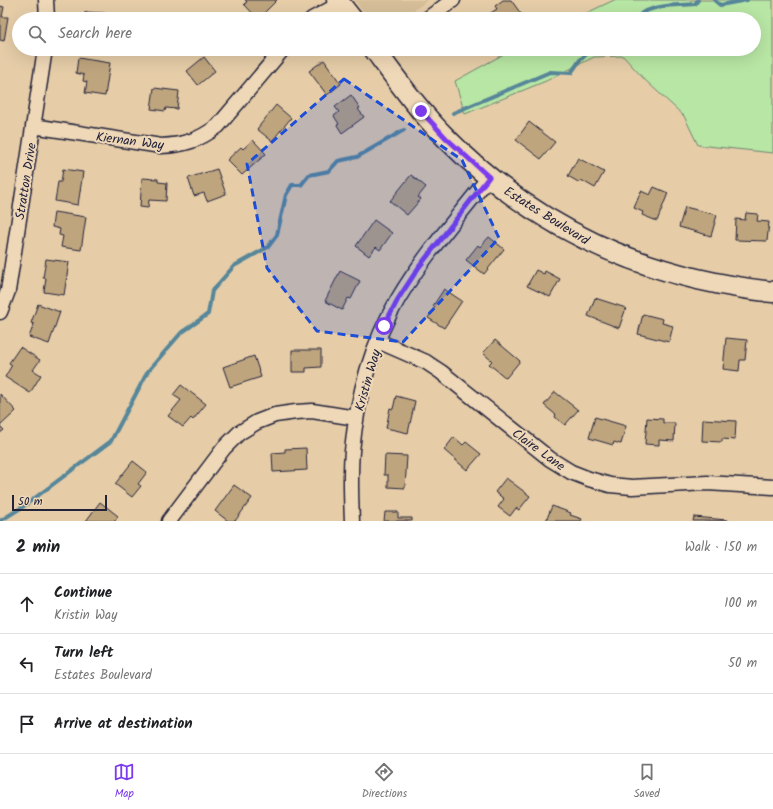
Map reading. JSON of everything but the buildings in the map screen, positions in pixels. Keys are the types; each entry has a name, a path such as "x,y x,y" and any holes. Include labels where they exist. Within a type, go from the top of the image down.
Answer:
{"street":[{"path":"46,0 47,12"},
{"path":"436,12 453,0"},
{"path":"332,12 343,8"},
{"name":"Stratton Drive","path":"0,312 8,291 44,56"},
{"name":"Kiernan Way","path":"34,126 161,146 191,142 218,126 277,56"},
{"name":"Estates Boulevard","path":"382,56 421,111 446,138 489,177 522,202 561,227 594,244 627,258 670,273 741,289 773,292"},
{"name":"Kristin Way","path":"352,521 352,453 356,418 366,373 378,341 398,299 419,267 489,177"},
{"name":"Claire Lane","path":"378,341 426,362 550,459 571,472 589,479 610,485 632,487 707,483 773,487"},
{"path":"169,521 224,448 239,433 257,422 275,416 312,411 356,418"}],"highlighted area":[{"path":"344,79 462,160 499,238 403,342 317,331 267,268 247,164"}],"shaded area":[{"path":"354,0 428,0 412,12 363,12"}],"green space":[{"path":"614,0 773,0 773,153 698,145 684,116 645,80 623,56 761,56 761,12 589,12"},
{"path":"500,56 623,56 594,57 546,81 465,114 455,81"}],"waterway":[{"path":"643,12 664,6 695,4 698,0"},
{"path":"714,0 720,5 747,0"},
{"path":"453,113 550,72 571,73 584,56"},
{"path":"0,521 24,506 111,441 148,371 181,333 208,314 212,291 234,266 268,247 277,235 286,195 292,185 301,185 309,175 329,171 338,161 357,157 404,130"}],"route":[{"path":"384,326 398,299 419,267 489,177 446,138 421,111"}]}
